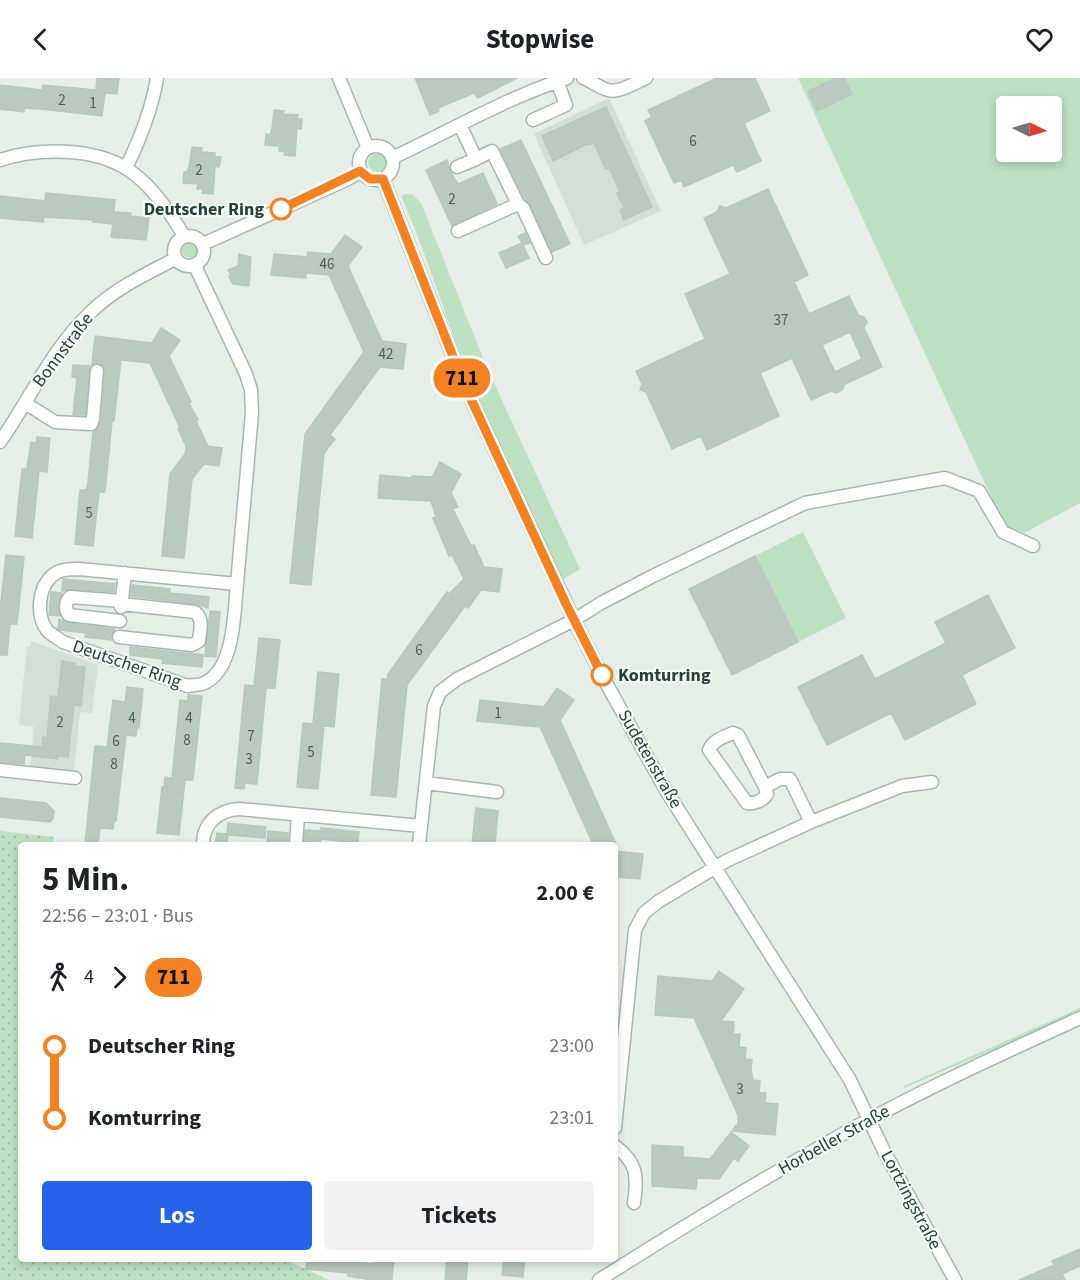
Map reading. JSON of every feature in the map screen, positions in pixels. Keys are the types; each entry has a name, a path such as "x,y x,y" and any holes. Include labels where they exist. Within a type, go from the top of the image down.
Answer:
{"street":[{"path":"126,168 140,141 155,93 157,78"},
{"path":"339,78 368,148"},
{"path":"589,80 608,78"},
{"path":"589,80 607,91 619,90 646,78"},
{"path":"392,158 553,81 566,105 533,120"},
{"path":"460,125 476,159"},
{"path":"382,147 392,158 392,168 383,179 370,179 360,171 360,155 368,148 382,147"},
{"path":"457,167 492,151 518,204 524,208 546,258"},
{"path":"0,160 34,152 78,153 126,168 142,181 166,207 184,236"},
{"path":"203,244 346,180 360,171"},
{"name":"Sudetenstraße","path":"383,179 463,382 574,620 606,683 667,792 850,1080 869,1120"},
{"path":"458,231 518,204"},
{"path":"184,236 195,237 203,244 203,256 195,266 182,265 175,259 174,246 184,236"},
{"name":"Bonnstraße","path":"0,442 55,356 93,309 175,259"},
{"name":"Deutscher Ring","path":"195,266 252,390 237,584 228,654 212,678 201,684 188,686 63,642 46,630 40,601 42,591 51,576 63,570 79,569 237,584"},
{"path":"25,403 55,422 85,426 91,424 97,371"},
{"path":"419,842 434,706 440,692 457,679 574,620 653,576 805,503 945,478 980,491 1003,532 1034,546"},
{"path":"116,660 125,573"},
{"path":"119,637 192,645 199,641 201,621 195,612 70,597 67,600 66,611 69,615 120,621"},
{"path":"733,733 738,735 765,787 767,794 765,798 752,804 747,803 709,750 710,746 733,733"},
{"path":"0,770 75,778"},
{"path":"765,787 780,779 790,779 811,822"},
{"path":"618,1068 635,930 644,913 714,867 811,822 902,786 932,782"},
{"path":"426,783 497,792"},
{"path":"203,842 209,824 228,809 421,826"},
{"path":"296,842 298,814"},
{"name":"Horbeller Straße","path":"599,1280 718,1205 869,1120 991,1058 1080,1018"},
{"name":"Lortzingstraße","path":"869,1120 955,1280"},
{"path":"618,1148 627,1155 634,1168 636,1189 634,1203"}],"shaded area":[{"path":"609,98 661,211 584,245 534,134"},
{"path":"31,641 98,665 92,713 80,712 74,771 30,766 34,727 19,725 27,646 30,647"}],"green space":[{"path":"798,78 1080,78 1080,503 1024,533 1004,525"},
{"path":"377,154 383,157 386,163 383,169 377,172 371,169 368,163 371,157"},
{"path":"413,195 421,203 487,368 580,569 562,580 511,475 476,394 401,196"},
{"path":"187,242 193,242 198,250 196,256 187,258 182,253 182,247"},
{"path":"803,532 846,618 798,642 755,556"},
{"path":"0,831 54,837 53,842 18,842 18,1262 290,1262 329,1280 0,1280"},
{"path":"1080,1008 1080,1012 904,1088 904,1086"}],"building":[{"path":"97,78 119,78 117,94 105,93 102,116 41,109 24,108 24,112 0,109 1,85 42,90 43,85 96,90"},
{"path":"415,78 517,78 478,98 474,93 438,108 439,111 430,115"},
{"path":"717,78 755,78 770,111 744,123 761,161 737,172 733,165 684,187 681,180 674,183 645,121 652,117 648,110"},
{"path":"836,78 844,78 852,94 817,111 808,91"},
{"path":"606,107 652,207 624,220 620,210 624,208 617,193 620,192 594,143 587,144 553,161 542,136"},
{"path":"274,110 284,111 283,114 298,115 297,119 302,119 301,129 297,128 295,156 284,155 285,151 279,151 279,146 265,145 266,134 270,135 272,129"},
{"path":"521,140 570,244 552,252 500,149"},
{"path":"192,147 202,148 201,152 215,153 215,157 221,157 219,167 215,166 213,194 202,193 203,189 197,189 198,184 183,183 184,172 187,172 189,167"},
{"path":"447,160 450,171 458,184 483,173 497,204 452,226 426,170"},
{"path":"768,189 808,275 794,282 809,314 849,296 858,315 864,317 867,322 864,328 882,367 845,384 842,390 836,393 831,391 811,400 792,358 760,373 779,416 707,450 701,436 672,449 646,392 640,390 642,384 636,371 705,339 685,294 730,274 704,218 717,212 720,206 726,208","holes":["850,332 862,359 835,372 822,345"]},
{"path":"46,193 115,200 114,212 131,213 130,216 149,218 146,240 111,237 113,224 93,222 93,220 44,217 43,222 0,218 0,196 45,201"},
{"path":"525,233 530,243 523,245 529,258 506,268 499,253 522,243 518,236"},
{"path":"345,235 362,247 348,266 382,341 406,344 403,369 380,367 330,435 335,439 324,453 311,585 290,583 305,434 364,352 329,275 306,273 306,278 271,275 274,254 307,257 308,252 331,254"},
{"path":"239,254 251,257 249,286 233,284 229,276 231,275 228,270 238,266"},
{"path":"161,328 180,340 169,356 191,402 189,403 208,446 222,448 219,466 204,464 192,479 184,558 162,556 170,474 185,454 186,446 150,363 121,360 105,492 99,492 93,546 75,544 80,490 86,490 93,432 98,428 101,420 105,371 101,364 92,365 95,336 152,343"},
{"path":"73,365 90,366 85,415 73,415 77,378 72,377"},
{"path":"37,437 50,438 47,472 39,471 32,538 15,536 22,469 27,469 31,442 36,443"},
{"path":"440,462 461,474 451,493 458,507 453,509 484,567 502,569 499,592 481,590 468,608 465,606 407,685 396,797 371,795 382,679 387,680 388,674 447,592 449,594 464,579 452,555 449,556 433,518 436,517 431,501 378,498 380,475 432,477"},
{"path":"6,555 24,557 17,624 10,624 7,655 0,655 0,611"},
{"path":"755,556 798,642 732,675 689,589"},
{"path":"63,579 115,584 114,592 71,589 62,591"},
{"path":"132,585 170,589 170,593 209,597 208,608 196,604 131,596"},
{"path":"51,592 62,593 58,605 60,616 49,615"},
{"path":"988,595 1015,648 962,675 976,704 905,740 891,713 827,745 798,687 862,655 875,679 946,643 935,622"},
{"path":"210,611 220,612 216,657 205,656"},
{"path":"59,619 68,623 115,629 111,640 85,637 86,633 58,629"},
{"path":"259,638 280,640 275,688 266,688 257,784 245,783 244,789 235,788 245,685 254,686"},
{"path":"130,647 203,655 202,667 162,663 163,659 130,655"},
{"path":"62,661 75,663 74,666 85,667 81,706 74,705 68,757 58,756 57,759 25,755 24,764 0,762 0,743 42,747 43,737 47,738 51,696 58,697"},
{"path":"318,672 339,674 334,727 324,726 318,789 297,787 303,723 313,724"},
{"path":"127,687 143,689 139,728 137,728 136,736 126,735 116,821 114,821 113,829 100,828 98,842 85,842 95,746 107,747 113,700 125,702"},
{"path":"557,688 574,700 560,720 615,842 592,842 540,727 477,721 480,700 544,707"},
{"path":"188,695 202,696 193,780 185,780 179,835 157,833 162,787 164,787 165,777 172,778 180,700 188,701"},
{"path":"0,798 46,803 54,811 53,819 50,822 0,817"},
{"path":"476,808 498,811 495,842 472,842"},
{"path":"228,823 266,827 265,838 228,835 227,842 215,842 217,833 227,834"},
{"path":"321,828 359,832 358,842 321,839 320,842 304,841 305,830 321,831"},
{"path":"268,831 288,833 288,842 267,842"},
{"path":"618,851 643,854 640,879 618,877"},
{"path":"719,971 744,989 721,1021 734,1022 733,1034 740,1034 739,1047 746,1048 745,1059 752,1060 753,1080 760,1081 759,1093 766,1093 765,1103 778,1104 775,1135 732,1131 738,1123 738,1115 694,1018 655,1015 658,976 712,981"},
{"path":"731,1132 749,1146 738,1161 734,1158 719,1179 697,1178 696,1189 652,1186 652,1145 683,1147 683,1157 710,1159"},
{"path":"1080,1249 1080,1266 1062,1274 1065,1280 1019,1280 1054,1265 1052,1261"},
{"path":"307,1262 373,1264 373,1262 394,1262 392,1280 371,1280 348,1276 348,1273 306,1269"},
{"path":"447,1262 468,1262 466,1280 445,1280"},
{"path":"504,1262 525,1262 523,1277 502,1275"}],"bus line":[{"name":"711","path":"281,209 346,180 360,171 370,179 383,179 463,382 566,604 602,675"}],"place":[{"name":"Deutscher Ring","path":"281,209"},
{"name":"Komturring","path":"602,675"}]}
